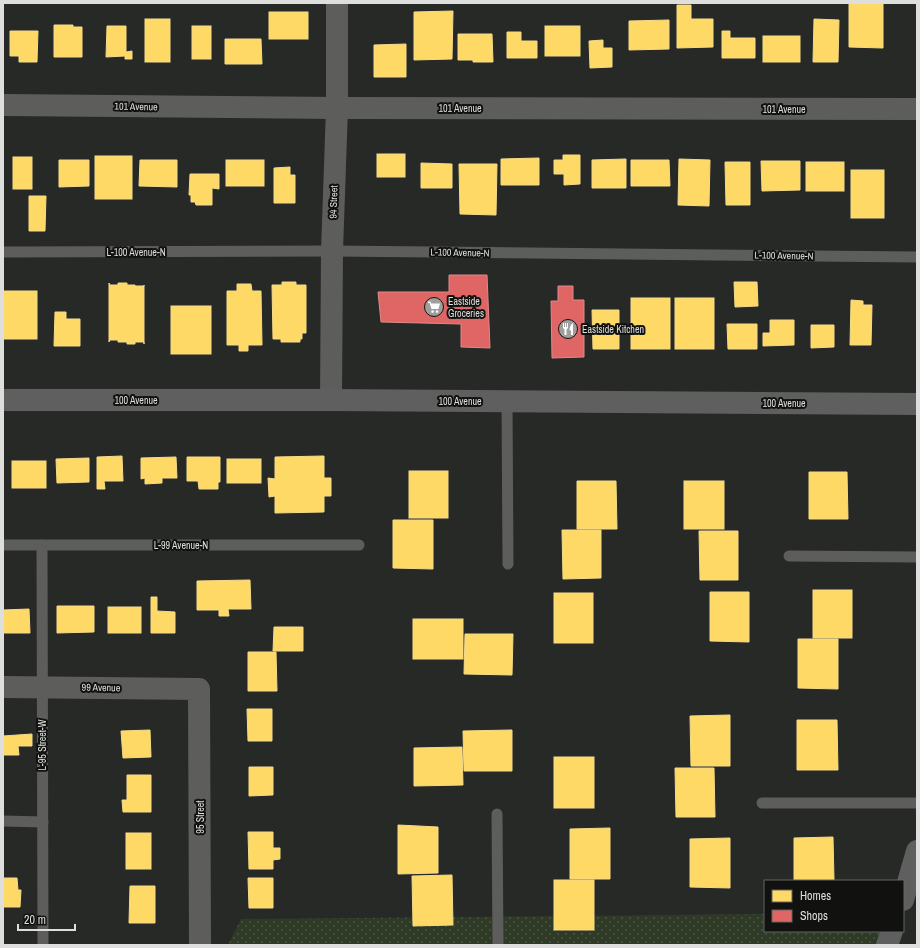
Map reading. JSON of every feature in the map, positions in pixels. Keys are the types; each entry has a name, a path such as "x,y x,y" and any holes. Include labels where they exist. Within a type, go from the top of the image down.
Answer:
{"main road":[{"name":"100 Avenue","path":"3,400 331,400 917,404"},
{"path":"904,896 917,851"},
{"path":"887,945 892,932"}],"street":[{"name":"94 Street","path":"331,400 332,251 337,108 336,3"},
{"name":"101 Avenue","path":"3,105 337,108 917,109"},
{"name":"99 Avenue","path":"3,687 42,686 199,689"},
{"name":"95 Street","path":"199,689 200,945"}],"lane":[{"name":"L-100 Avenue-N","path":"3,252 332,251 917,257"},
{"path":"507,402 508,564"},
{"name":"L-99 Avenue-N","path":"3,545 359,545"},
{"name":"L-95 Street-W","path":"42,545 43,945"},
{"path":"789,556 917,557"},
{"path":"762,803 917,803"},
{"path":"498,814 498,945"},
{"path":"3,821 43,822"}],"green space":[{"path":"764,914 764,932 903,932 898,945 228,945 241,919"}],"building: Homes":[{"path":"849,3 883,3 883,48 849,47"},
{"path":"677,5 691,5 691,19 713,19 713,47 677,48"},
{"path":"453,11 452,59 414,60 414,12"},
{"path":"269,12 308,12 308,39 269,39"},
{"path":"145,19 170,19 170,62 145,62"},
{"path":"814,19 839,20 838,62 813,62"},
{"path":"669,20 669,49 629,50 629,21"},
{"path":"54,25 73,25 73,27 82,27 82,57 54,57"},
{"path":"107,26 126,26 126,52 132,51 132,59 125,59 125,56 106,57"},
{"path":"192,26 211,26 211,59 192,59"},
{"path":"545,26 580,26 580,56 545,56"},
{"path":"10,31 38,31 37,62 19,62 19,56 10,56"},
{"path":"722,31 730,31 730,38 755,38 755,58 722,58"},
{"path":"507,32 521,32 521,41 537,41 537,58 507,58"},
{"path":"458,34 492,34 493,62 458,60"},
{"path":"763,36 800,36 800,62 763,62"},
{"path":"225,39 261,39 262,64 225,64"},
{"path":"603,40 603,48 612,48 612,67 590,68 589,41"},
{"path":"406,44 406,77 374,77 374,45"},
{"path":"377,154 405,154 405,177 377,177"},
{"path":"563,155 580,155 580,184 564,185 564,174 554,174 554,160 563,160"},
{"path":"95,156 132,156 132,199 95,199"},
{"path":"13,157 32,157 32,189 13,189"},
{"path":"539,158 539,185 501,185 501,159"},
{"path":"626,159 626,188 592,188 592,160"},
{"path":"679,159 710,160 709,206 678,205"},
{"path":"59,160 89,160 89,186 59,187"},
{"path":"140,160 177,160 177,187 139,186"},
{"path":"226,160 264,160 264,186 226,186"},
{"path":"631,160 669,160 670,186 631,186"},
{"path":"761,161 800,161 800,190 762,191"},
{"path":"725,162 750,162 750,205 726,205"},
{"path":"806,162 844,162 844,191 806,191"},
{"path":"421,163 452,164 452,188 421,188"},
{"path":"459,164 497,164 496,215 460,214"},
{"path":"290,167 290,175 295,175 295,203 274,203 274,168"},
{"path":"851,170 884,170 884,218 851,218"},
{"path":"190,174 219,174 219,189 212,188 212,205 196,205 195,202 191,202 191,195 189,195"},
{"path":"29,196 46,196 45,231 29,231"},
{"path":"282,282 296,282 296,285 306,285 306,333 302,333 302,339 300,339 300,342 281,342 281,339 273,339 272,285 282,285"},
{"path":"734,282 757,282 758,306 735,307"},
{"path":"109,283 110,285 127,283 127,285 144,286 144,342 127,344 127,342 110,340 109,342"},
{"path":"237,284 251,284 252,291 261,291 262,345 248,345 248,351 239,351 239,345 227,345 227,291 237,291"},
{"path":"3,291 37,291 37,339 3,339"},
{"path":"631,298 670,298 670,349 631,349"},
{"path":"675,298 714,298 714,349 675,349"},
{"path":"851,300 863,301 863,305 872,305 871,345 850,345"},
{"path":"171,306 211,306 211,354 171,354"},
{"path":"592,310 619,310 619,349 593,349"},
{"path":"55,312 66,312 66,319 80,319 80,346 54,346"},
{"path":"770,320 794,320 794,345 763,346 763,333 770,333"},
{"path":"727,324 757,324 757,349 728,349"},
{"path":"811,325 834,325 834,347 811,348"},
{"path":"122,456 123,481 104,481 105,489 97,489 97,457"},
{"path":"324,456 324,478 331,478 331,496 324,496 324,512 275,513 275,496 269,497 268,478 275,479 275,457"},
{"path":"176,457 177,478 162,478 162,483 145,484 145,478 141,479 141,458"},
{"path":"187,457 220,457 220,482 218,482 218,489 199,489 198,481 187,481"},
{"path":"89,458 89,482 57,483 56,459"},
{"path":"227,459 261,459 261,483 227,483"},
{"path":"12,461 46,461 46,488 12,488"},
{"path":"409,471 448,471 448,518 409,518"},
{"path":"809,472 847,472 848,519 809,519"},
{"path":"577,481 616,481 617,529 577,529"},
{"path":"684,481 724,481 724,529 684,529"},
{"path":"393,520 433,520 433,569 393,568"},
{"path":"562,530 601,530 601,578 563,579"},
{"path":"699,531 738,531 738,580 700,580"},
{"path":"250,580 251,609 228,609 229,616 219,616 219,610 197,610 197,581"},
{"path":"813,590 852,590 852,638 813,638"},
{"path":"710,592 749,592 749,642 710,641"},
{"path":"554,593 593,593 593,643 554,643"},
{"path":"151,597 157,597 157,611 175,612 175,633 151,633"},
{"path":"57,606 94,606 94,632 57,633"},
{"path":"108,607 141,607 141,633 108,633"},
{"path":"29,609 30,633 3,633 3,610"},
{"path":"413,619 463,619 463,659 413,659"},
{"path":"274,627 303,627 303,651 273,651"},
{"path":"465,634 513,634 512,675 464,674"},
{"path":"798,639 838,639 838,689 798,688"},
{"path":"248,652 276,652 277,691 248,691"},
{"path":"247,709 272,709 272,741 248,741"},
{"path":"730,715 730,766 691,766 690,716"},
{"path":"797,720 837,720 838,770 797,770"},
{"path":"150,730 151,757 123,758 121,731"},
{"path":"512,730 512,771 464,771 463,731"},
{"path":"32,734 32,746 18,746 19,755 3,755 3,736"},
{"path":"462,747 463,785 414,786 414,748"},
{"path":"554,757 594,757 594,808 554,808"},
{"path":"249,767 273,767 273,795 249,796"},
{"path":"675,768 714,768 715,817 676,817"},
{"path":"127,775 151,775 151,812 123,812 122,800 127,800"},
{"path":"398,825 438,827 438,873 398,874"},
{"path":"610,828 610,879 570,879 570,829"},
{"path":"248,832 273,832 273,848 280,848 280,859 273,860 273,869 249,869"},
{"path":"126,833 151,833 151,869 126,869"},
{"path":"833,837 834,880 794,880 794,838"},
{"path":"730,838 730,888 690,887 690,839"},
{"path":"452,875 453,925 413,926 412,876"},
{"path":"3,878 17,878 18,890 21,890 20,907 3,907"},
{"path":"248,878 273,878 273,908 249,908"},
{"path":"554,880 594,880 594,930 554,930"},
{"path":"130,886 155,886 155,923 129,923"}],"building: Shops":[{"name":"Eastside Groceries","path":"449,275 487,275 490,348 461,347 461,324 381,322 378,292 449,292"},
{"name":"Eastside Kitchen","path":"558,286 573,286 573,300 584,300 584,357 552,358 551,301 558,301"}],"place":[{"name":"Eastside Groceries","path":"434,307"},
{"name":"Eastside Kitchen","path":"568,329"}]}
